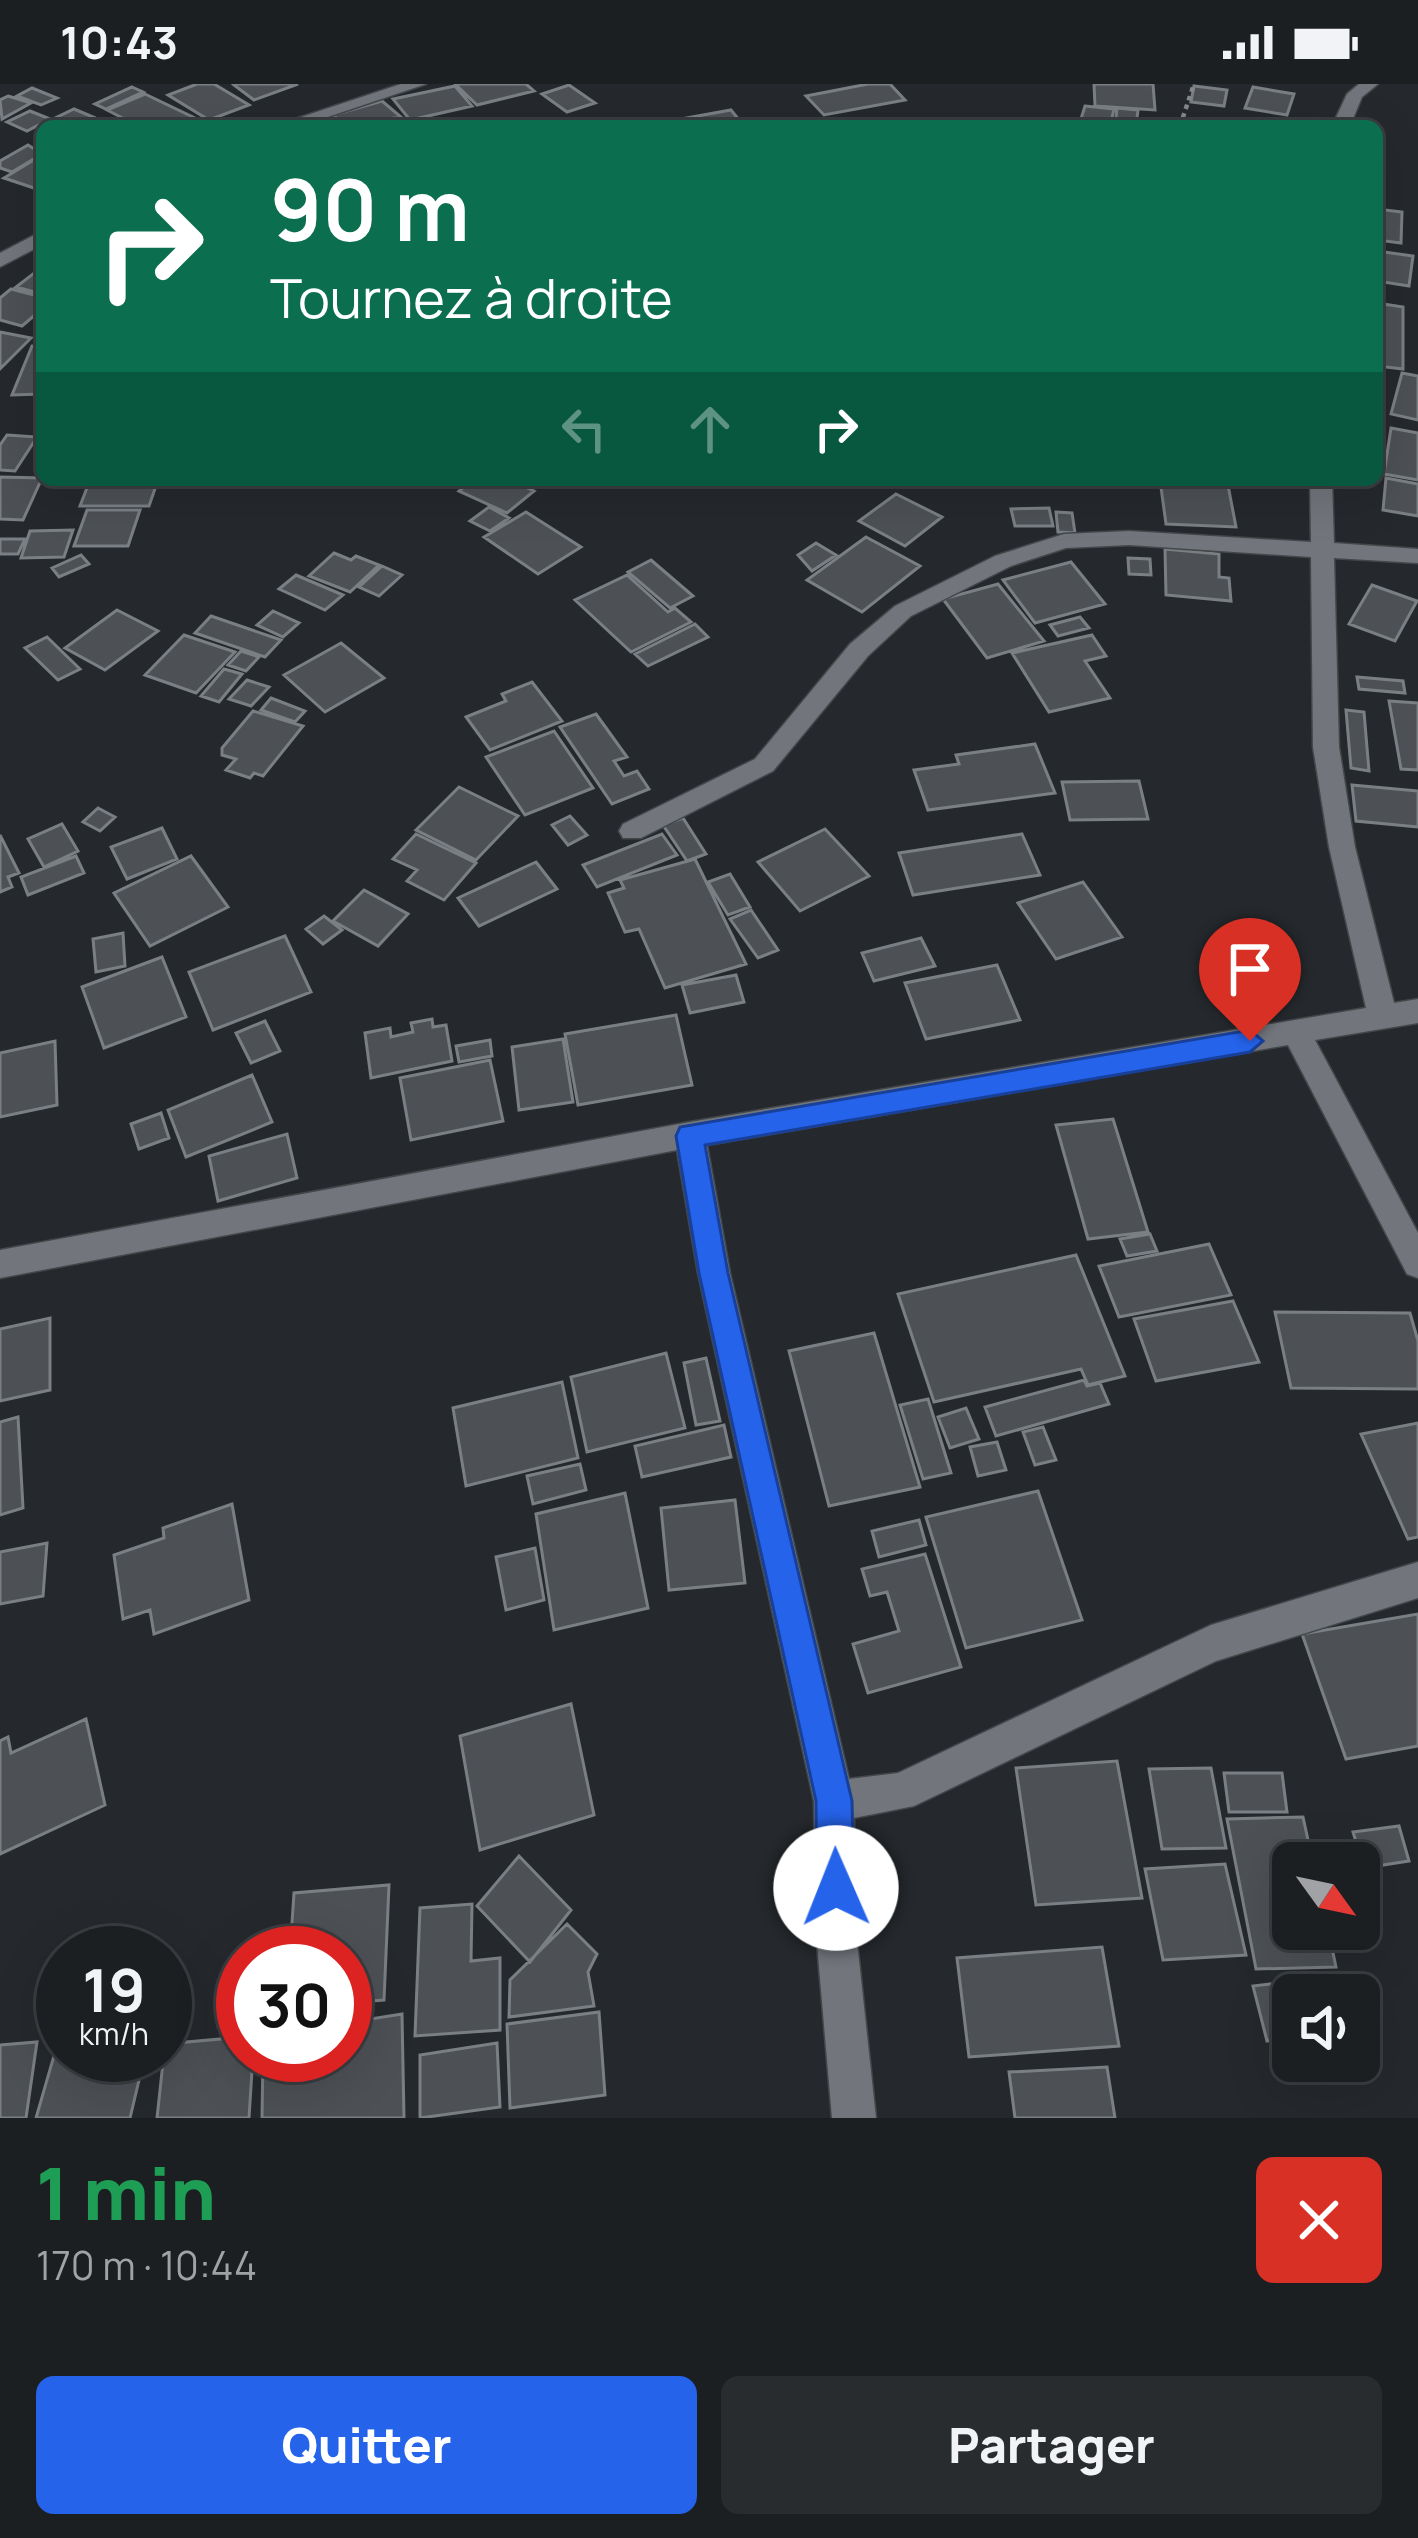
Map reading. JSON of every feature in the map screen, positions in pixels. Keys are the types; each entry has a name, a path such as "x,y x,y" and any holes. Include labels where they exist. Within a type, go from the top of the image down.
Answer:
{"street":[{"path":"302,120 418,84"},
{"path":"1344,120 1355,94 1370,84"},
{"path":"0,261 36,240"},
{"path":"1321,486 1326,747 1342,847 1382,1014"},
{"path":"632,831 764,765 859,650 889,624 1003,561 1085,540 1322,547 1418,556"},
{"path":"0,1264 690,1136 1418,1011"},
{"path":"1296,1033 1418,1264"},
{"path":"690,1136 714,1273 834,1801 836,1932 854,2118"},
{"path":"834,1801 900,1792 1211,1644 1418,1580"}],"path":[{"path":"1182,120 1194,84"}],"building":[{"path":"197,84 214,84 249,105 209,120 168,95"},
{"path":"237,84 298,84 254,100 234,85"},
{"path":"455,84 526,84 534,91 477,105"},
{"path":"890,84 905,100 824,115 806,96"},
{"path":"1094,84 1153,84 1155,110 1095,106"},
{"path":"569,85 595,103 567,112 542,94"},
{"path":"455,86 472,106 410,120 393,99"},
{"path":"1194,86 1227,90 1224,106 1191,102"},
{"path":"132,87 143,92 106,109 95,104"},
{"path":"1253,87 1294,94 1287,115 1245,108"},
{"path":"32,88 57,98 41,105 17,96"},
{"path":"145,94 199,120 126,120 107,110"},
{"path":"8,96 31,103 2,119 0,100"},
{"path":"382,101 401,117 338,120 333,115"},
{"path":"1085,106 1114,109 1111,120 1081,120"},
{"path":"1117,108 1138,110 1137,120 1116,120"},
{"path":"74,109 93,117 87,120 51,120"},
{"path":"731,110 739,120 675,120"},
{"path":"30,111 50,119 36,120 36,126 27,131 7,122"},
{"path":"28,145 36,150 36,158 12,172 0,168 0,161"},
{"path":"36,159 34,188 4,178"},
{"path":"1383,210 1402,212 1401,243 1383,241"},
{"path":"1383,252 1413,256 1409,286 1383,282"},
{"path":"36,272 36,292 16,287"},
{"path":"11,289 36,295 36,314 22,326 0,320 0,298"},
{"path":"1383,304 1403,307 1403,369 1383,367"},
{"path":"0,332 31,338 0,369"},
{"path":"32,346 36,346 36,394 12,395"},
{"path":"1402,373 1418,376 1418,420 1391,414"},
{"path":"1391,428 1418,433 1418,480 1384,474"},
{"path":"7,435 36,437 15,471 0,470 0,445"},
{"path":"0,477 36,478 38,486 23,520 0,519"},
{"path":"1386,478 1418,484 1418,516 1383,510"},
{"path":"88,486 156,486 149,506 80,506"},
{"path":"465,486 523,486 534,491 507,513 459,491"},
{"path":"1161,486 1228,486 1236,527 1166,524"},
{"path":"896,494 942,517 905,546 859,521"},
{"path":"489,507 509,518 490,531 470,521"},
{"path":"1049,508 1053,526 1015,526 1011,509"},
{"path":"87,510 140,510 128,546 74,546"},
{"path":"526,512 581,547 538,574 484,537"},
{"path":"1056,512 1072,513 1075,533 1058,532"},
{"path":"73,530 64,557 21,558 30,531"},
{"path":"866,537 920,566 862,612 807,580"},
{"path":"0,539 25,539 18,554 0,554"},
{"path":"816,543 836,555 812,571 798,555"},
{"path":"1165,549 1219,554 1219,577 1229,578 1231,601 1166,595"},
{"path":"334,553 379,565 350,592 309,576"},
{"path":"81,555 89,564 59,577 52,568"},
{"path":"1128,558 1150,559 1151,575 1129,574"},
{"path":"651,560 693,596 670,608 628,572"},
{"path":"1071,562 1105,604 1035,623 1003,580"},
{"path":"382,566 402,575 379,596 359,587"},
{"path":"296,575 343,595 325,610 279,589"},
{"path":"627,575 668,612 675,608 691,622 631,652 575,600"},
{"path":"998,584 1044,641 987,658 943,599"},
{"path":"1372,585 1417,601 1395,641 1349,624"},
{"path":"117,610 158,631 105,670 65,648"},
{"path":"273,611 299,623 283,637 257,625"},
{"path":"211,616 281,640 265,657 195,633"},
{"path":"1080,617 1089,628 1058,636 1050,625"},
{"path":"695,624 708,637 648,666 635,654"},
{"path":"184,635 235,652 196,693 145,675"},
{"path":"1092,635 1106,656 1085,661 1110,698 1049,712 1012,653"},
{"path":"47,637 80,669 58,680 25,648"},
{"path":"341,643 384,678 325,712 284,675"},
{"path":"241,651 259,657 246,671 228,665"},
{"path":"224,669 242,674 219,702 201,696"},
{"path":"1357,677 1403,681 1405,693 1359,689"},
{"path":"247,680 269,687 251,706 229,699"},
{"path":"532,682 562,721 490,750 466,717 506,701 502,694"},
{"path":"271,698 305,711 295,722 261,710"},
{"path":"1389,701 1418,703 1418,770 1401,769"},
{"path":"1346,710 1364,712 1369,771 1351,768"},
{"path":"253,711 303,726 263,776 254,773 250,778 226,770 236,759 222,755 222,748"},
{"path":"596,714 627,757 614,761 624,776 637,771 649,789 612,804 560,727"},
{"path":"554,731 593,788 525,815 486,757"},
{"path":"1035,744 1055,793 928,810 914,770 959,764 956,755"},
{"path":"1139,781 1148,819 1070,820 1062,782"},
{"path":"1352,785 1418,791 1418,827 1356,821"},
{"path":"459,787 518,816 476,860 416,830"},
{"path":"98,808 115,817 100,831 83,822"},
{"path":"570,816 587,835 568,845 552,825"},
{"path":"683,818 706,854 687,861 663,825"},
{"path":"62,824 78,851 44,867 28,839"},
{"path":"162,828 177,859 127,879 111,847"},
{"path":"825,829 869,876 800,911 758,862"},
{"path":"416,834 476,863 444,900 407,881 417,870 393,859"},
{"path":"662,834 677,855 597,887 583,865"},
{"path":"1022,834 1040,875 913,895 899,853"},
{"path":"0,835 19,873 8,877 12,887 0,892"},
{"path":"76,856 84,873 28,895 21,877"},
{"path":"191,856 228,907 150,946 114,893"},
{"path":"695,859 746,964 665,988 639,929 625,932 608,893 624,888 620,880"},
{"path":"536,862 557,889 479,926 458,898"},
{"path":"730,874 750,907 728,915 708,882"},
{"path":"1083,882 1122,937 1056,959 1018,903"},
{"path":"364,890 408,914 378,946 333,921"},
{"path":"751,910 778,950 758,958 730,919"},
{"path":"324,916 342,930 323,944 306,929"},
{"path":"123,933 125,966 96,972 93,939"},
{"path":"285,936 311,992 213,1030 189,972"},
{"path":"921,938 935,966 874,981 862,953"},
{"path":"162,957 186,1017 104,1048 82,987"},
{"path":"997,965 1020,1020 926,1039 905,983"},
{"path":"736,975 744,1002 690,1013 682,985"},
{"path":"676,1015 692,1085 578,1105 565,1034"},
{"path":"432,1019 433,1027 446,1025 452,1061 371,1078 365,1033 390,1028 391,1037 413,1032 411,1023"},
{"path":"265,1021 280,1051 251,1063 236,1033"},
{"path":"563,1039 573,1102 519,1110 512,1047"},
{"path":"490,1040 492,1056 459,1062 456,1046"},
{"path":"55,1041 57,1105 0,1117 0,1053"},
{"path":"490,1060 503,1121 411,1140 400,1078"},
{"path":"252,1075 272,1122 186,1157 168,1110"},
{"path":"161,1113 169,1138 139,1149 131,1124"},
{"path":"1113,1119 1148,1232 1088,1239 1056,1125"},
{"path":"287,1134 297,1178 218,1201 209,1156"},
{"path":"1150,1234 1157,1251 1127,1256 1120,1239"},
{"path":"1209,1244 1231,1295 1119,1317 1099,1266"},
{"path":"1076,1255 1125,1376 1088,1385 1081,1369 934,1402 898,1294"},
{"path":"1233,1301 1259,1362 1156,1381 1134,1319"},
{"path":"1275,1312 1410,1313 1418,1341 1418,1389 1291,1388"},
{"path":"50,1318 50,1390 0,1401 0,1329"},
{"path":"874,1333 920,1487 829,1506 789,1351"},
{"path":"666,1353 685,1428 587,1452 571,1377"},
{"path":"706,1358 720,1421 696,1425 684,1363"},
{"path":"1084,1380 1087,1386 1100,1383 1109,1404 996,1436 985,1407"},
{"path":"562,1382 578,1458 466,1486 453,1408"},
{"path":"928,1399 951,1473 923,1479 900,1405"},
{"path":"966,1408 979,1439 950,1448 938,1417"},
{"path":"18,1417 23,1508 0,1515 0,1422"},
{"path":"1418,1423 1418,1537 1408,1539 1361,1434"},
{"path":"724,1425 731,1457 642,1477 635,1446"},
{"path":"1043,1427 1056,1460 1035,1465 1023,1432"},
{"path":"997,1442 1006,1470 978,1476 970,1447"},
{"path":"580,1464 586,1490 533,1504 527,1476"},
{"path":"1038,1491 1082,1620 966,1648 926,1517"},
{"path":"625,1493 648,1608 554,1630 536,1514"},
{"path":"735,1500 745,1583 669,1590 661,1508"},
{"path":"232,1504 249,1600 154,1634 150,1610 123,1619 114,1555 164,1538 163,1528"},
{"path":"919,1520 926,1545 879,1557 872,1531"},
{"path":"47,1543 43,1596 0,1604 0,1552"},
{"path":"535,1548 544,1600 506,1610 496,1557"},
{"path":"925,1554 961,1667 868,1693 853,1644 899,1631 887,1592 870,1596 862,1569"},
{"path":"1418,1614 1418,1746 1346,1759 1302,1634"},
{"path":"571,1704 594,1815 480,1850 460,1736"},
{"path":"86,1719 105,1805 0,1854 0,1741 8,1737 11,1753"},
{"path":"1117,1761 1142,1898 1036,1905 1016,1768"},
{"path":"1211,1768 1226,1848 1162,1849 1149,1769"},
{"path":"1224,1773 1282,1773 1287,1812 1229,1812"},
{"path":"1303,1817 1308,1842 1272,1842 1272,1950 1332,1950 1336,1967 1256,1969 1227,1819"},
{"path":"1399,1826 1409,1861 1380,1866 1380,1842 1356,1842 1353,1832"},
{"path":"519,1856 571,1910 530,1962 477,1906"},
{"path":"1225,1864 1246,1955 1163,1960 1145,1869"},
{"path":"389,1885 384,2000 372,2001 372,1926 292,1926 294,1893"},
{"path":"472,1904 471,1961 500,1958 500,2030 415,2036 420,1908"},
{"path":"567,1924 597,1954 588,1972 594,2006 509,2017 510,1980"},
{"path":"1102,1947 1119,2046 969,2057 957,1958"},
{"path":"1272,1984 1272,2040 1267,2041 1253,1986"},
{"path":"599,2012 605,2095 510,2108 507,2024"},
{"path":"402,2014 404,2118 262,2118 263,2082 372,2082 372,2019"},
{"path":"216,2039 216,2082 251,2082 249,2118 157,2118 161,2082 192,2082 192,2042"},
{"path":"36,2042 26,2118 0,2118 0,2045"},
{"path":"497,2043 500,2107 420,2118 420,2055"},
{"path":"1107,2067 1115,2118 1015,2118 1009,2072"},
{"path":"46,2082 139,2082 130,2118 36,2118"}],"route":[{"path":"836,1888 834,1801 714,1273 690,1136 1250,1041"}]}
